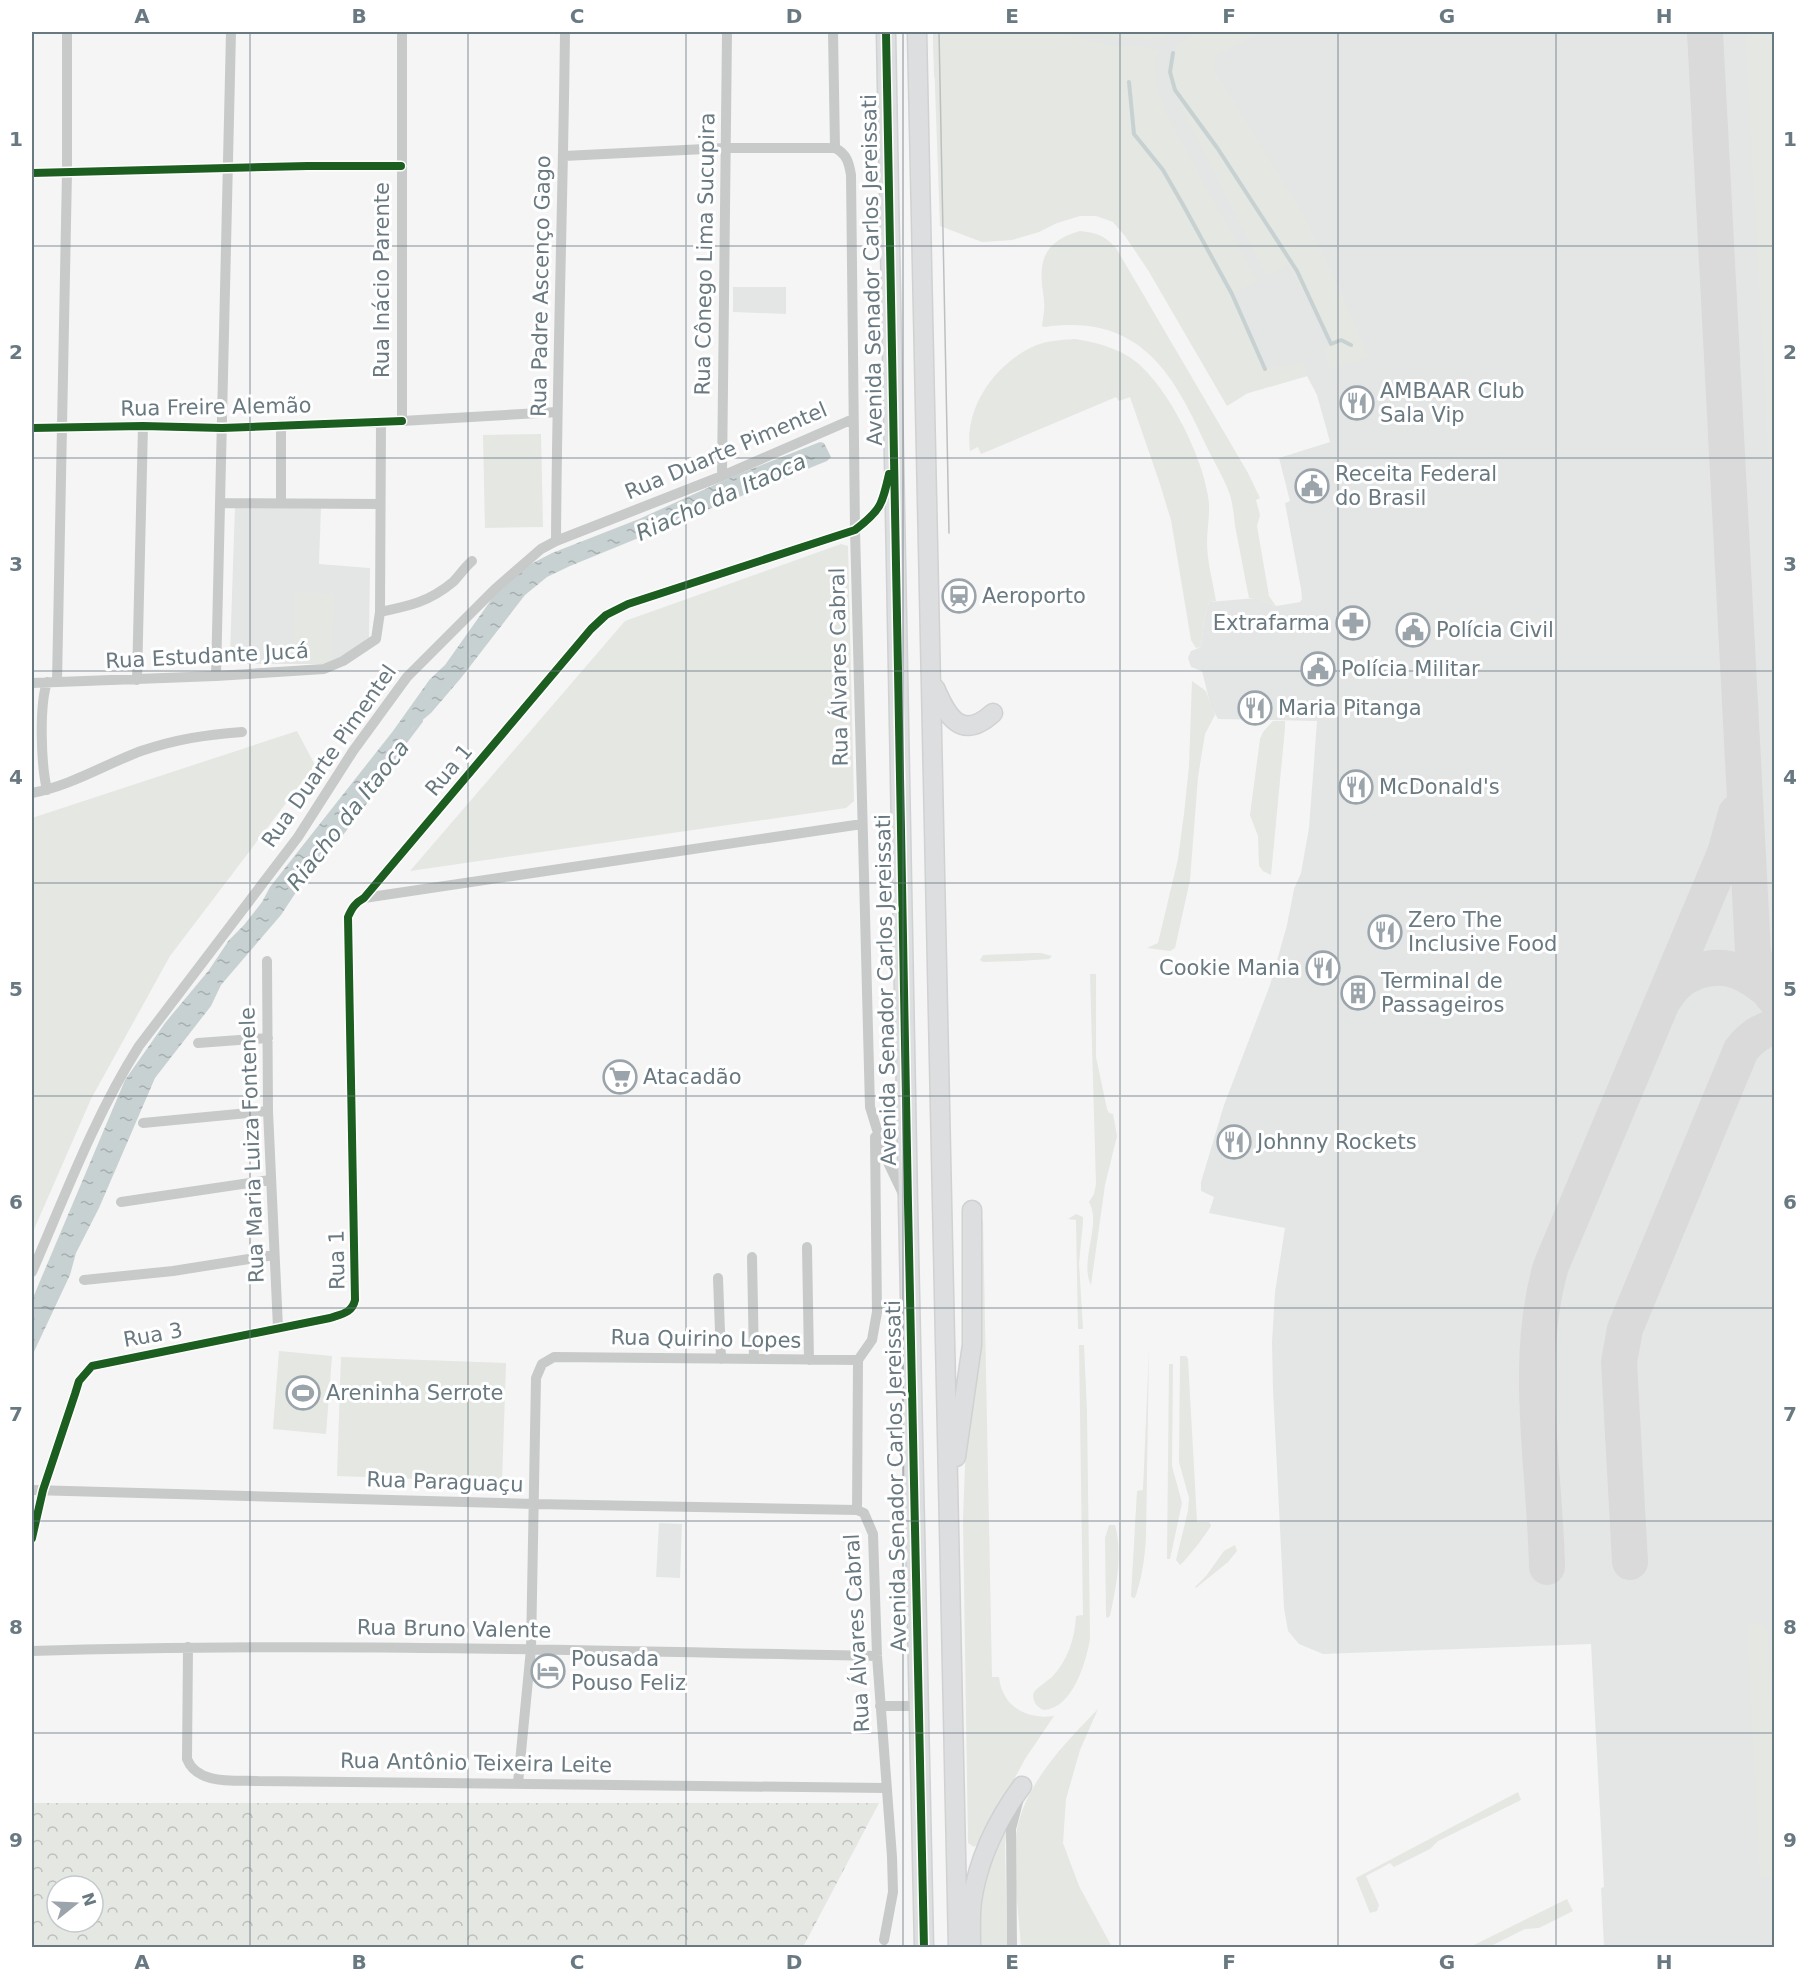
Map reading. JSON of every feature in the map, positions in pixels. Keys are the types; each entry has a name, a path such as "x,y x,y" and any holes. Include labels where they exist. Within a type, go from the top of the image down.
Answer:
{"main road":[{"name":"Avenida Senador Carlos Jereissati","path":"886,32 924,1947"},
{"path":"917,32 958,1947"},
{"path":"930,678 945,711 955,723 972,725 983,721 993,713"},
{"path":"948,1506 972,1345 972,1210"},
{"path":"971,1947 972,1903 976,1879 989,1842 1009,1804 1022,1786"}],"street":[{"path":"47,790 43,748 43,701 52,682 62,427 67,32"},
{"path":"216,676 231,32"},
{"name":"Rua Inácio Parente","path":"402,32 402,421"},
{"name":"Rua Padre Ascenço Gago","path":"556,541 565,32"},
{"name":"Rua Cônego Lima Sucupira","path":"722,476 727,32"},
{"path":"564,156 725,148 835,148 833,32"},
{"name":"Rua Álvares Cabral","path":"835,148 846,157 850,164 851,175 855,530 870,1107 875,1128 892,1172 908,1203"},
{"path":"32,173 401,166"},
{"name":"Rua Freire Alemão","path":"32,428 143,426 222,428 557,412"},
{"name":"Rua Duarte Pimentel","path":"32,1272 101,1113 122,1073 139,1046 298,837 353,751 407,676 495,589 541,549 556,541 722,476 854,419"},
{"path":"381,422 380,612 414,605 435,596 455,580 461,570 472,561"},
{"path":"281,425 281,503"},
{"path":"137,680 143,426"},
{"name":"Rua 1","path":"351,1310 356,1300 348,917 357,902 364,898 591,629 606,615 628,604 855,530 872,517 883,503 894,454"},
{"path":"220,503 380,504"},
{"name":"Rua Estudante Jucá","path":"32,683 137,680 324,669 343,661 376,639 380,612"},
{"path":"32,793 47,790 141,751 174,740 197,735 242,732"},
{"path":"364,898 862,824"},
{"name":"Rua Maria Luiza Fontenele","path":"267,962 270,1180 278,1328"},
{"path":"198,1043 268,1038"},
{"path":"143,1123 268,1111"},
{"name":"Rua Álvares Cabral","path":"875,1128 877,1312 872,1340 858,1360 857,1510 864,1513 873,1534 877,1656 893,1892 885,1940"},
{"path":"121,1202 270,1180"},
{"path":"807,1247 809,1360"},
{"path":"84,1280 173,1272 274,1255"},
{"path":"752,1257 754,1359"},
{"path":"718,1278 721,1359"},
{"name":"Rua 3","path":"32,1538 44,1490 80,1381 92,1366 330,1318 351,1310"},
{"name":"Rua Quirino Lopes","path":"534,1504 536,1378 542,1364 554,1357 858,1360"},
{"name":"Rua Paraguaçu","path":"32,1490 534,1504 857,1510"},
{"path":"518,1783 531,1649 534,1504"},
{"name":"Rua Bruno Valente","path":"32,1651 188,1647 531,1649 877,1656"},
{"name":"Rua Antônio Teixeira Leite","path":"188,1647 187,1759 192,1769 201,1776 258,1781 886,1788"},
{"path":"880,1706 919,1706"},
{"path":"1012,1947 1011,1829 1022,1786"}],"shaded area":[{"path":"933,32 1774,32 1774,1947 1604,1947 1601,1888 1604,1887 1591,1644 1323,1654 1299,1644 1288,1631 1284,1608 1272,1342 1275,1292 1285,1228 1209,1213 1214,1197 1201,1191 1201,1182 1224,1105 1270,985 1287,925 1294,889 1301,873 1309,828 1317,721 1218,719 1211,707 1202,671 1191,667 1188,658 1191,651 1201,647 1209,602 1256,598 1276,606 1300,602 1302,599 1285,503 1290,501 1279,458 1330,442 1317,395 1307,376 1248,393 1216,314 949,71 944,80 934,77"},
{"path":"733,287 786,287 786,314 733,312"},
{"path":"235,505 321,508 319,564 370,568 369,638 333,664 238,664 230,655"},
{"path":"659,1523 682,1524 680,1578 656,1577"}],"green space":[{"path":"933,32 1059,32 1088,41 1117,46 1139,46 1158,51 1155,62 1157,89 1169,119 1257,281 1232,294 1265,368 1304,363 1307,376 1248,393 1227,406 1148,270 1113,222 1096,216 1080,216 1012,240 982,242 940,226"},
{"path":"1082,32 1172,32 1162,39 1144,40"},
{"path":"1198,32 1261,32 1217,55 1213,68 1303,214 1340,290 1368,357 1330,369 1324,349 1331,343 1288,265 1267,276 1170,86 1168,66 1172,52 1182,42"},
{"path":"1745,32 1774,32 1774,548 1747,67"},
{"path":"1080,231 1100,235 1116,248 1248,473 1260,498 1256,500 1260,515 1257,526 1269,596 1276,606 1256,598 1249,598 1232,503 1227,488 1191,415 1163,369 1127,338 1104,329 1077,325 1042,326 1044,305 1042,272 1045,255 1062,238"},
{"path":"1075,339 1097,343 1118,351 1144,369 1169,401 1190,441 1204,479 1209,502 1207,549 1216,601 1209,602 1201,647 1196,648 1191,640 1171,520 1130,397 1119,401 1116,397 981,454 978,447 970,451 969,435 977,405 993,378 1004,366 1035,346 1046,342"},
{"path":"541,434 543,527 485,528 483,435"},
{"path":"841,544 848,546 854,801 846,808 410,871 625,621"},
{"path":"295,592 334,594 332,664 293,662"},
{"path":"1192,681 1206,691 1215,715 1205,734 1198,777 1190,880 1175,948 1170,951 1147,948 1158,943 1178,859 1189,766"},
{"path":"1273,721 1285,721 1285,728 1271,875 1259,866 1258,836 1250,815 1260,739"},
{"path":"297,731 315,765 170,956 91,1099 32,1234 32,818"},
{"path":"1041,953 1052,956 1049,959 1019,961 983,962 980,960 983,955"},
{"path":"1090,974 1096,974 1096,1057 1107,1109 1113,1114 1117,1136 1105,1185 1091,1285 1087,1265 1093,1221 1089,1202 1096,1184"},
{"path":"1076,1214 1083,1217 1079,1263 1083,1329 1078,1329 1076,1220 1068,1219"},
{"path":"978,1220 983,1220 992,1677 999,1677 1005,1696 1017,1709 1034,1716 1054,1716 1025,1759 980,1843 974,1847 968,1843 963,1518 972,1389"},
{"path":"1079,1345 1084,1345 1087,1411 1090,1639 1081,1671 1070,1693 1054,1707 1044,1710 1035,1703 1034,1692 1052,1677 1062,1663 1072,1640 1076,1616 1083,1615"},
{"path":"1149,1350 1146,1544 1140,1583 1135,1598 1133,1598 1131,1596 1137,1491 1143,1490"},
{"name":"Areninha Serrote","path":"279,1351 332,1356 326,1434 273,1429"},
{"path":"1180,1356 1186,1356 1188,1359 1197,1522 1209,1522 1211,1525 1180,1565 1176,1560 1189,1498 1179,1462"},
{"path":"341,1357 506,1363 502,1482 337,1476"},
{"path":"1169,1364 1173,1364 1172,1466 1182,1503 1170,1559 1167,1559"},
{"path":"1109,1525 1115,1525 1119,1559 1110,1616 1107,1618 1105,1538"},
{"path":"1235,1545 1237,1551 1228,1562 1196,1588 1224,1551"},
{"path":"1760,1623 1768,1633 1774,1783 1774,1877 1760,1878 1747,1624"},
{"path":"1098,1709 1080,1750 1066,1799 1063,1843 1079,1886 1112,1947 1021,1948 1015,1842 1022,1811 1049,1763"},
{"path":"1518,1792 1521,1800 1438,1841 1430,1849 1394,1867 1390,1863 1366,1876 1379,1905 1377,1911 1370,1913 1356,1878"},
{"path":"32,1803 879,1803 803,1947 32,1948"},
{"path":"1008,1819 1005,1845 1007,1947 978,1948 982,1889 987,1867"},
{"path":"1567,1899 1573,1911 1539,1928 1525,1929 1489,1947 1470,1947"}],"water":[{"path":"820,442 824,443 831,457 827,461 570,566 547,577 525,595 461,678 431,713 413,728 384,781 340,839 318,859 281,915 221,985 211,1006 155,1078 99,1208 76,1253 70,1275 32,1356 32,1300 125,1080 165,1023 209,970 229,940 262,902 270,887 393,731 430,679 445,665 491,600 492,593 531,564 552,553 639,519 736,475"}],"waterway":[{"path":"1173,53 1170,72 1175,90 1218,149 1297,271 1331,344 1341,340 1351,345"},
{"path":"1129,82 1134,134 1163,170 1182,203 1232,294 1265,369"},
{"name":"Riacho da Itaoca","path":"402,746 421,721"}],"taxiway":[{"path":"1705,32 1753,952 1760,976 1774,998"},
{"path":"1547,1567 1537,1377 1538,1340 1551,1266 1725,853 1736,813"},
{"path":"1666,997 1687,976 1717,968 1741,973 1769,991"},
{"path":"1630,1562 1619,1362 1625,1329 1741,1050 1756,1036 1774,1027"}],"tram line":[{"path":"939,32 949,533"}],"cycle path":[{"path":"886,32 924,1948"},
{"path":"32,173 401,166"},
{"path":"32,428 143,426 222,428 402,421"},
{"path":"32,1538 43,1490 79,1381 92,1366 330,1318 352,1308 355,1300 348,917 354,906 364,898 591,629 606,615 628,604 855,530 879,506 889,474"}],"place":[{"name":"AMBAAR Club Sala Vip","path":"1357,403"},
{"name":"Receita Federal do Brasil","path":"1312,486"},
{"name":"Aeroporto","path":"959,596"},
{"name":"Extrafarma","path":"1353,623"},
{"name":"Polícia Civil","path":"1413,630"},
{"name":"Polícia Militar","path":"1318,669"},
{"name":"Maria Pitanga","path":"1255,708"},
{"name":"McDonald's","path":"1356,787"},
{"name":"Zero The Inclusive Food","path":"1385,932"},
{"name":"Cookie Mania","path":"1323,968"},
{"name":"Terminal de Passageiros","path":"1358,993"},
{"name":"Atacadão","path":"620,1077"},
{"name":"Johnny Rockets","path":"1234,1142"},
{"name":"Areninha Serrote","path":"303,1393"},
{"name":"Pousada Pouso Feliz","path":"548,1671"}]}
